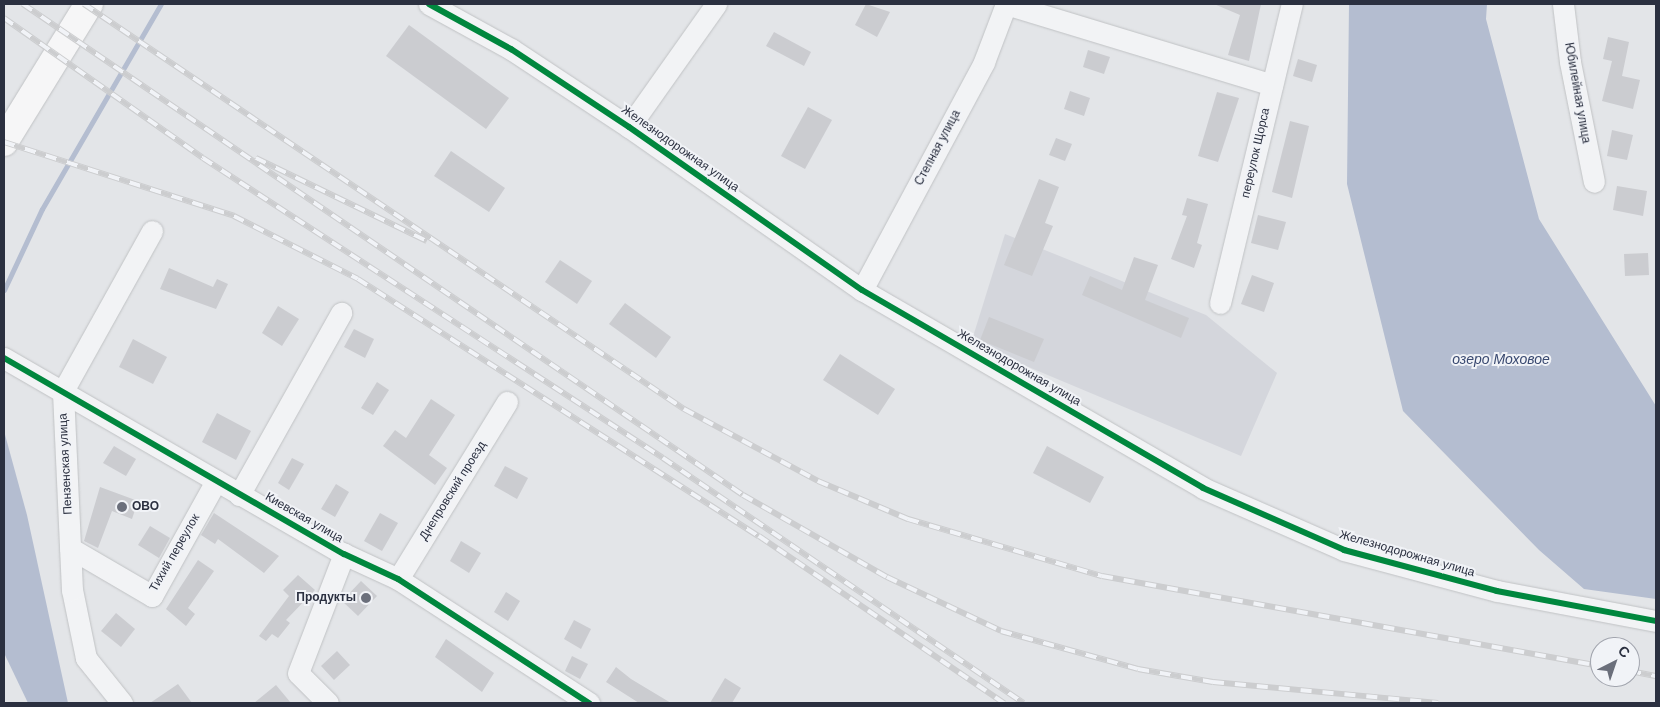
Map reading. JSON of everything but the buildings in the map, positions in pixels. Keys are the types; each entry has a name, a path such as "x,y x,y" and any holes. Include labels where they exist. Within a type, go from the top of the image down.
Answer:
{"main road":[{"path":"4,142 89,4"}],"street":[{"name":"Железнодорожная улица","path":"429,4 511,50 629,127 862,290 1203,488 1344,550 1497,591 1656,622"},
{"path":"629,127 716,4"},
{"path":"1006,4 1272,85"},
{"name":"Степная улица","path":"862,290 984,62 1006,4"},
{"name":"переулок Щорса","path":"1220,303 1292,4"},
{"name":"Юбилейная улица","path":"1563,4 1570,62 1594,182"},
{"path":"63,391 152,230"},
{"path":"239,495 341,313"},
{"name":"Киевская улица","path":"4,358 344,554 398,579 589,703"},
{"name":"Пензенская улица","path":"63,391 72,590 86,658 122,703"},
{"name":"Днепровский проезд","path":"398,579 507,402"},
{"name":"Тихий переулок","path":"70,548 152,596 216,481"},
{"path":"328,703 298,673 344,554"}],"shaded area":[{"path":"1005,234 1206,315 1277,373 1241,456 971,343"}],"water":[{"name":"озеро Моховое","path":"1349,4 1487,4 1486,19 1539,219 1656,406 1656,599 1584,589 1539,550 1403,411 1347,184"},
{"path":"4,431 27,515 68,703 28,703 4,653"}],"waterway":[{"path":"4,290 42,209 161,4"}],"railway":[{"path":"23,4 743,495 887,577 1001,631 1138,669 1213,682 1438,703"},
{"path":"84,4 684,409 818,481 908,519 1102,576 1590,664"},
{"path":"4,18 203,158 663,458 1024,703"},
{"path":"4,142 234,216 358,279 759,536 1004,703"},
{"path":"256,158 427,241"},
{"path":"1640,673 1656,676"}],"cycle path":[{"path":"429,4 511,49 629,127 862,290 1203,488 1344,550 1497,591 1656,621"},
{"path":"4,358 344,554 398,579 589,703"}],"place":[{"name":"ОВО","path":"122,507"},
{"name":"Продукты","path":"366,598"}]}
